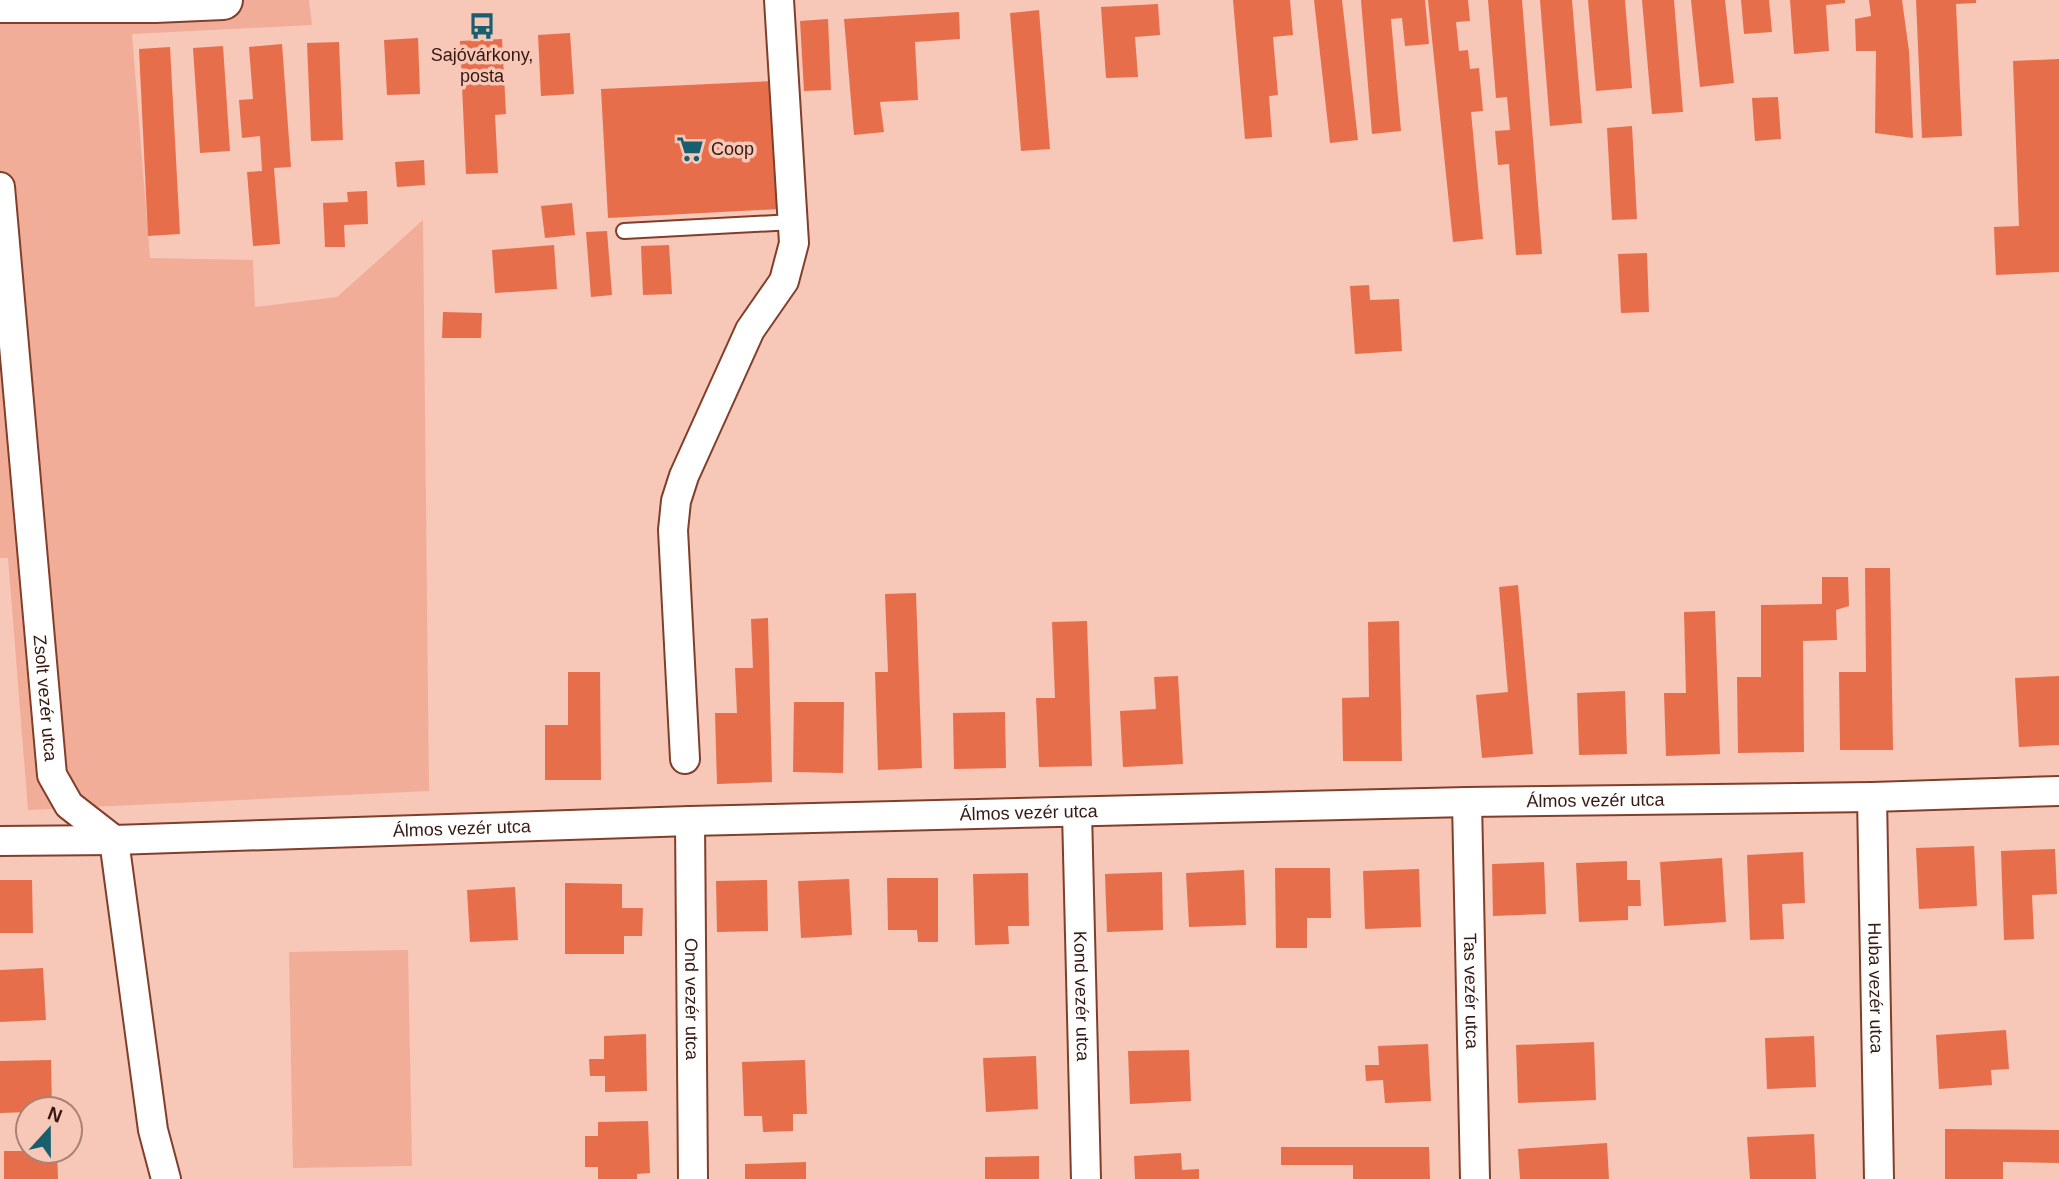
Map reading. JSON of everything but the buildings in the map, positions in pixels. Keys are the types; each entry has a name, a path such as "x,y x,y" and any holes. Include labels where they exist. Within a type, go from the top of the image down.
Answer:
{"street":[{"path":"0,3 223,0"},
{"path":"685,759 673,530 676,501 684,476 750,330 783,281 794,243 779,0"},
{"name":"Zsolt vezér utca","path":"0,187 52,775 69,805 114,840"},
{"name":"Álmos vezér utca","path":"0,841 1468,802 1872,797 2059,791"},
{"name":"Huba vezér utca","path":"1872,797 1879,1179"},
{"name":"Tas vezér utca","path":"1468,802 1475,1179"},
{"name":"Kond vezér utca","path":"1077,812 1086,1179"},
{"name":"Ond vezér utca","path":"690,821 693,1179"},
{"path":"114,840 153,1130 166,1179"}],"lane":[{"path":"624,231 793,222"}],"shaded area":[{"path":"0,0 309,0 312,25 132,34 150,258 253,260 255,307 337,297 423,220 429,791 28,810 8,558 0,558"},
{"path":"408,950 412,1166 293,1168 289,952"}],"place":[{"name":"Sajóvárkony, posta","path":"482,26"},
{"name":"Coop","path":"690,149"}]}
